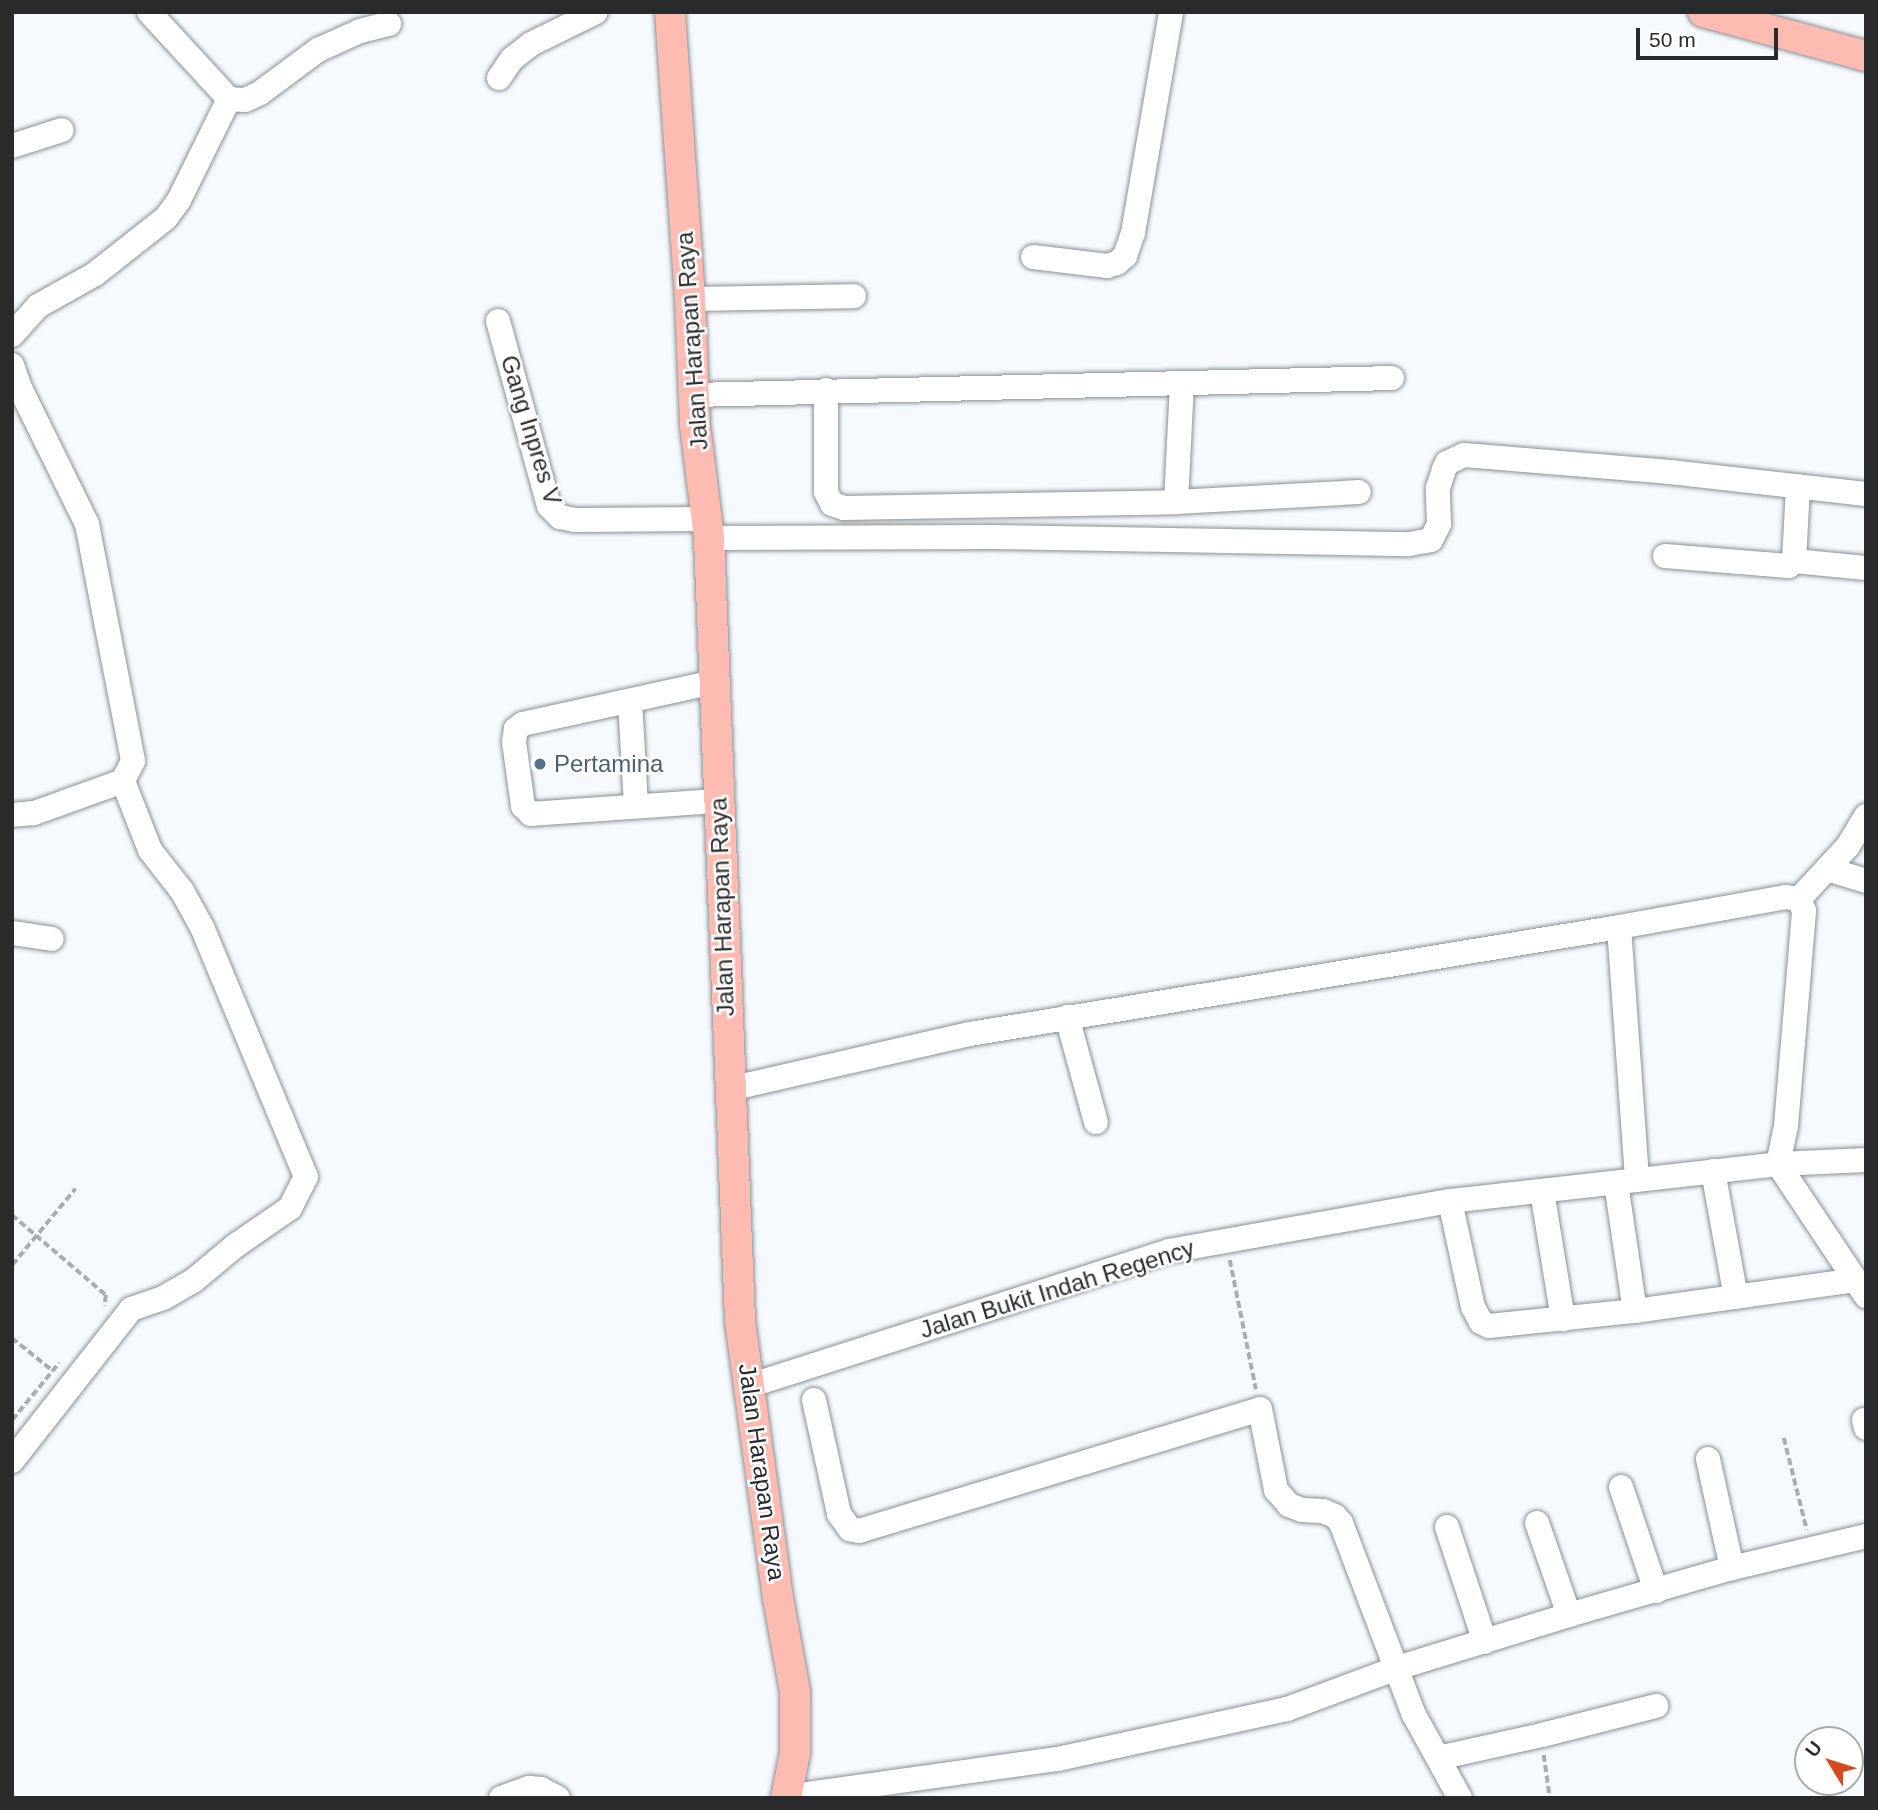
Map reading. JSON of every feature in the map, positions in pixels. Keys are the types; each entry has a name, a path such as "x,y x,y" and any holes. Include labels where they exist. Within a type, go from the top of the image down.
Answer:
{"main road":[{"name":"Jalan Harapan Raya","path":"670,12 690,299 693,395 708,528 740,1321 752,1385 778,1598 795,1692 795,1753 786,1797"},
{"path":"1703,12 1866,56"}],"street":[{"path":"149,12 229,99 245,100 260,93 318,50 360,31 389,24"},
{"path":"499,78 512,59 531,44 596,12"},
{"path":"1033,257 1107,266 1117,264 1125,256 1133,233 1171,12"},
{"path":"12,335 37,306 95,274 166,218 179,200 229,99"},
{"path":"12,146 62,130"},
{"path":"690,299 854,296"},
{"name":"Gang Inpres V","path":"498,321 550,506 560,517 708,528 994,537 1409,544 1431,540 1440,524 1438,488 1447,463 1464,455 1670,472 1798,486"},
{"path":"12,1461 131,1309 165,1297 194,1281 235,1246 290,1208 306,1177 203,929 182,891 150,850 124,781 133,761 87,524 13,372"},
{"path":"693,395 1391,378"},
{"path":"1176,502 1182,385"},
{"path":"826,390 826,492 832,504 844,508 1176,502 1359,492"},
{"path":"1665,556 1789,566 1794,561 1798,486 1866,494"},
{"path":"1794,561 1866,568"},
{"path":"714,682 523,724 516,729 514,742 526,811 531,814 719,801"},
{"path":"630,701 636,806"},
{"path":"12,815 34,813 124,781"},
{"path":"1799,899 1848,846 1866,816"},
{"path":"1827,869 1866,881"},
{"path":"729,1089 933,1041 1067,1017 1619,928 1785,897 1799,899"},
{"path":"1450,1201 1473,1307 1481,1322 1489,1326 1635,1311 1736,1297 1861,1288 1779,1164 1786,1126 1804,911 1799,899"},
{"path":"1619,928 1626,1181 1635,1311"},
{"path":"12,933 52,939"},
{"path":"1067,1017 1096,1122"},
{"name":"Jalan Bukit Indah Regency","path":"752,1385 1169,1251 1450,1201 1779,1164 1866,1160"},
{"path":"1713,1171 1736,1297"},
{"path":"1542,1191 1563,1319"},
{"path":"814,1400 839,1514 850,1529 859,1531 1260,1409 1281,1499 1302,1510 1335,1516 1341,1523 1413,1713 1460,1798"},
{"path":"1708,1459 1732,1568"},
{"path":"1622,1487 1656,1591"},
{"path":"1537,1523 1569,1615"},
{"path":"1447,1527 1485,1642"},
{"path":"786,1797 1058,1759 1287,1709 1398,1668 1569,1615 1732,1568 1866,1536"},
{"path":"1438,1758 1656,1706"},
{"path":"501,1798 530,1788 541,1789 558,1798"}],"path":[{"path":"12,1265 75,1189"},
{"path":"12,1215 106,1294 107,1303 102,1311"},
{"path":"1226,1240 1260,1409"},
{"path":"12,1338 52,1370"},
{"path":"12,1420 62,1360"},
{"path":"1784,1438 1812,1549"},
{"path":"1542,1735 1550,1798"}],"place":[{"name":"Pertamina","path":"540,764"}]}
